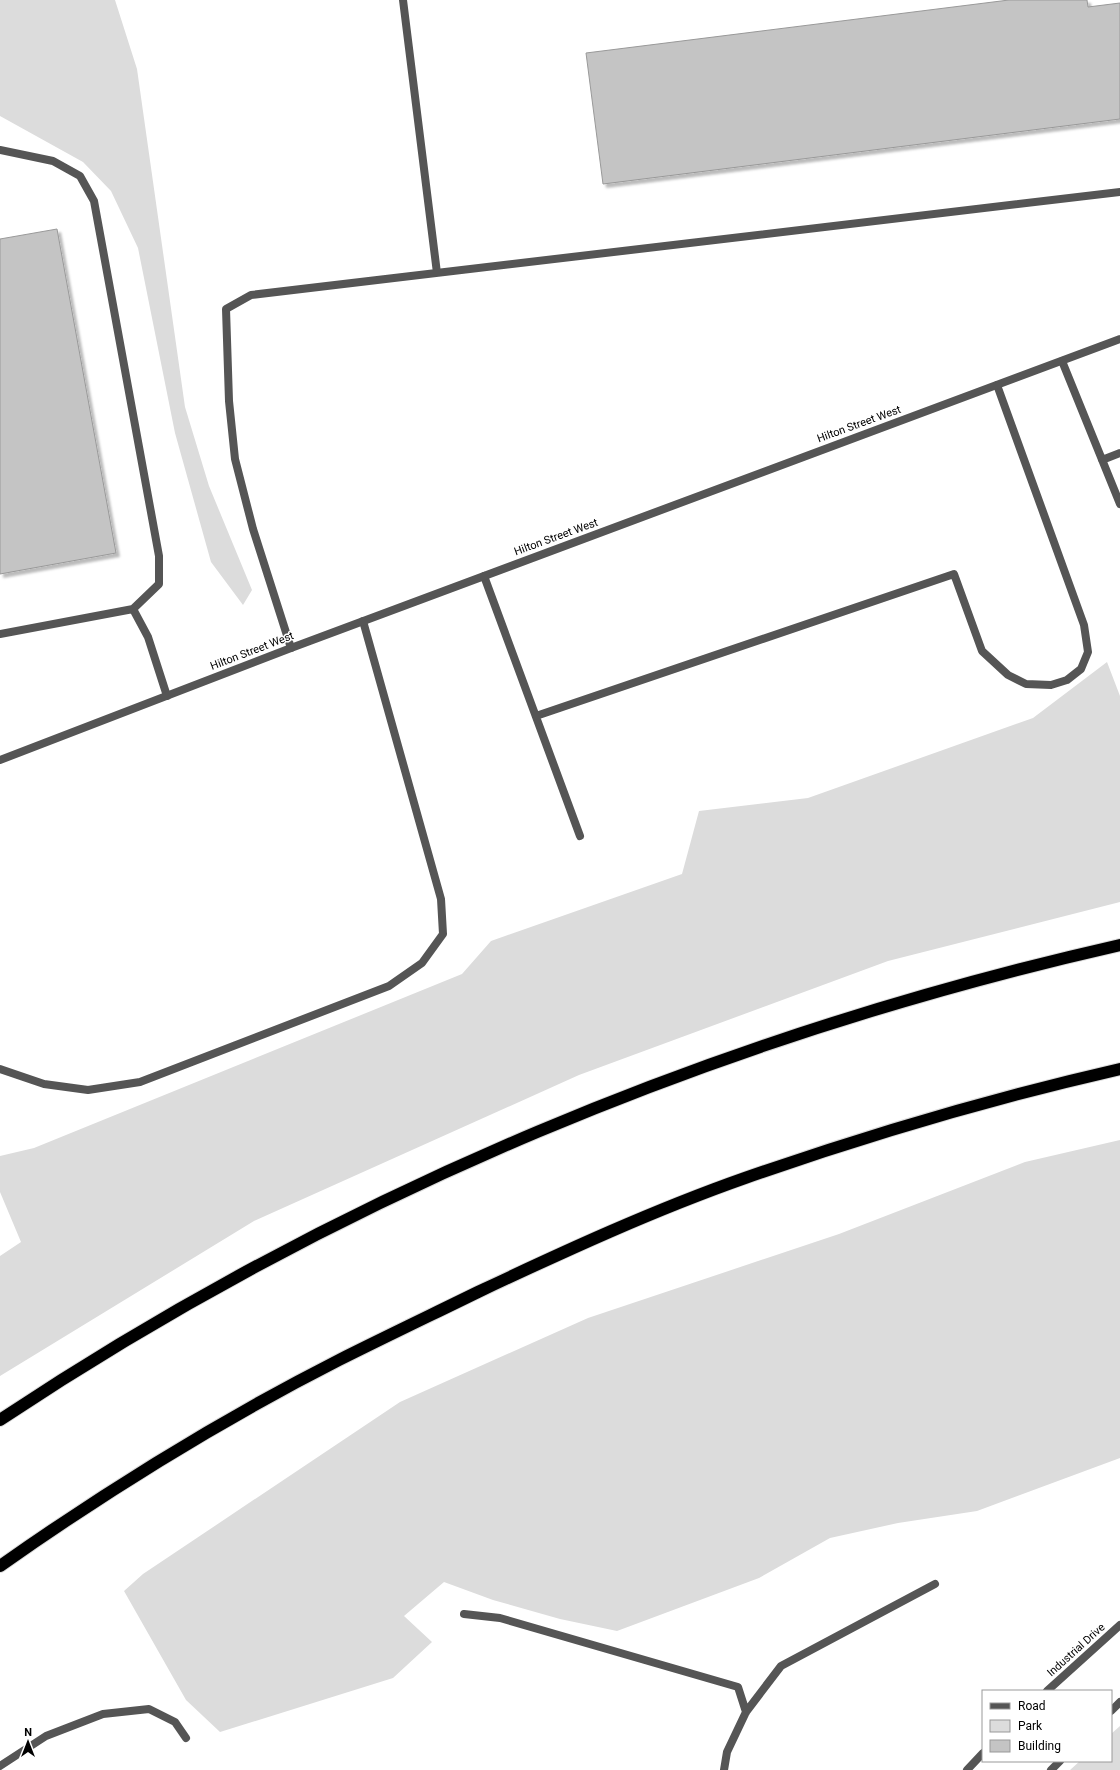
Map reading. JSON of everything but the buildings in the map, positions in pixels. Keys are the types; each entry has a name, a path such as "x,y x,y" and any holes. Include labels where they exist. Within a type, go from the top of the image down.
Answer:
{"highway":[{"path":"0,1420 105,1353 201,1296 397,1195 506,1145 615,1100 828,1025 949,988 1037,964 1120,945"},
{"path":"0,1566 57,1526 154,1464 236,1416 336,1361 535,1265 634,1221 745,1178 952,1112 1120,1069"}],"street":[{"path":"403,0 437,273"},
{"path":"0,150 53,161 67,168 80,176 94,201 159,556 159,584 133,609 0,634"},
{"path":"291,648 253,529 235,459 229,400 226,309 251,295 1120,192"},
{"name":"Hilton Street West","path":"0,760 291,648 1120,339"},
{"path":"1062,361 1120,504"},
{"path":"536,716 954,574 982,651 1008,676 1026,684 1051,685 1068,680 1081,669 1088,652 1084,625 996,385"},
{"path":"1102,460 1120,453"},
{"path":"484,576 580,836"},
{"path":"133,609 148,637 167,696"},
{"path":"0,1069 44,1084 88,1090 140,1082 388,986 422,963 442,934 441,899 363,621"},
{"path":"724,1770 727,1752 746,1712 781,1666 935,1584"},
{"path":"464,1614 500,1618 738,1687 746,1712"},
{"name":"Industrial Drive","path":"1048,1690 1120,1625"},
{"path":"1112,1710 1120,1702"},
{"path":"0,1766 46,1736 103,1714 149,1709 175,1722 186,1738"},
{"path":"967,1770 982,1754"},
{"path":"1051,1770 1059,1762"}],"green space":[{"path":"0,0 115,0 137,69 185,407 209,486 252,590 243,605 211,562 175,433 138,248 111,191 83,162 0,116"},
{"path":"1107,662 1120,696 1120,902 888,961 579,1075 254,1221 0,1376 0,1256 21,1242 0,1192 0,1156 34,1148 462,974 491,941 682,874 699,811 808,798 1033,718"},
{"path":"1120,1140 1120,1458 977,1511 898,1523 830,1538 759,1578 617,1631 560,1619 493,1600 444,1582 404,1616 432,1642 393,1678 220,1732 186,1700 124,1591 143,1574 400,1402 588,1318 839,1234 1025,1162"},
{"path":"1120,1726 1120,1770 1070,1770 1079,1762 1112,1762 1112,1733"}]}
